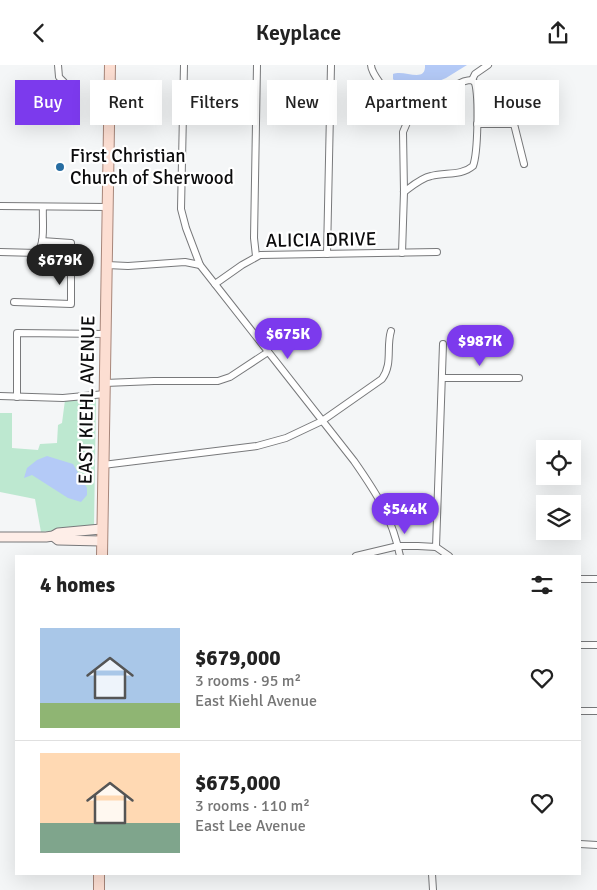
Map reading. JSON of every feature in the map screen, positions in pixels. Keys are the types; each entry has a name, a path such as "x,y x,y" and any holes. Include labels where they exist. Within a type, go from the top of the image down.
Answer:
{"main road":[{"name":"EAST KIEHL AVENUE","path":"102,555 110,65"},
{"path":"99,875 99,890"}],"street":[{"path":"58,65 59,77 62,80"},
{"path":"184,65 181,209 200,265 376,493 392,524 400,555"},
{"path":"256,256 254,238 257,65"},
{"path":"327,254 331,65"},
{"path":"371,65 371,70 378,80"},
{"path":"472,80 476,74 488,65"},
{"path":"465,81 472,80"},
{"path":"472,80 475,85"},
{"path":"402,253 403,132 406,125"},
{"path":"404,192 424,178 439,174 461,173 473,166 476,157 477,125"},
{"path":"514,125 524,164"},
{"path":"0,206 108,207"},
{"path":"0,252 37,253 42,241 43,207"},
{"path":"14,302 71,304 71,243 42,241"},
{"name":"ALICIA DRIVE","path":"215,284 256,256 437,252"},
{"path":"106,265 128,266 185,262 200,265"},
{"path":"103,465 257,446 286,438 322,421 379,381 384,375 389,361 388,339 390,331"},
{"path":"17,397 16,333 106,335"},
{"path":"436,547 443,344"},
{"path":"105,383 218,381 230,377 268,353"},
{"path":"442,378 519,378"},
{"path":"0,396 63,398 105,395"},
{"path":"0,537 38,538 53,536 58,533 101,529"},
{"path":"53,536 58,539 102,541"},
{"path":"360,555 398,546 436,547 448,555"},
{"path":"581,579 597,579"},
{"path":"581,645 597,645"},
{"path":"581,711 597,711"},
{"path":"581,844 597,845"},
{"path":"432,875 433,890"}],"green space":[{"path":"96,399 94,526 41,532 35,499 0,492 0,413 12,413 12,448 38,450 40,444 57,443 58,425 62,423 65,400"}],"water":[{"path":"425,65 467,65 441,80 393,79 393,74 418,75 424,71"},
{"path":"47,456 73,464 87,488 87,495 81,502 68,498 32,475 24,478 27,468 37,460"}],"place":[{"name":"First Christian Church of Sherwood","path":"60,167"}]}
